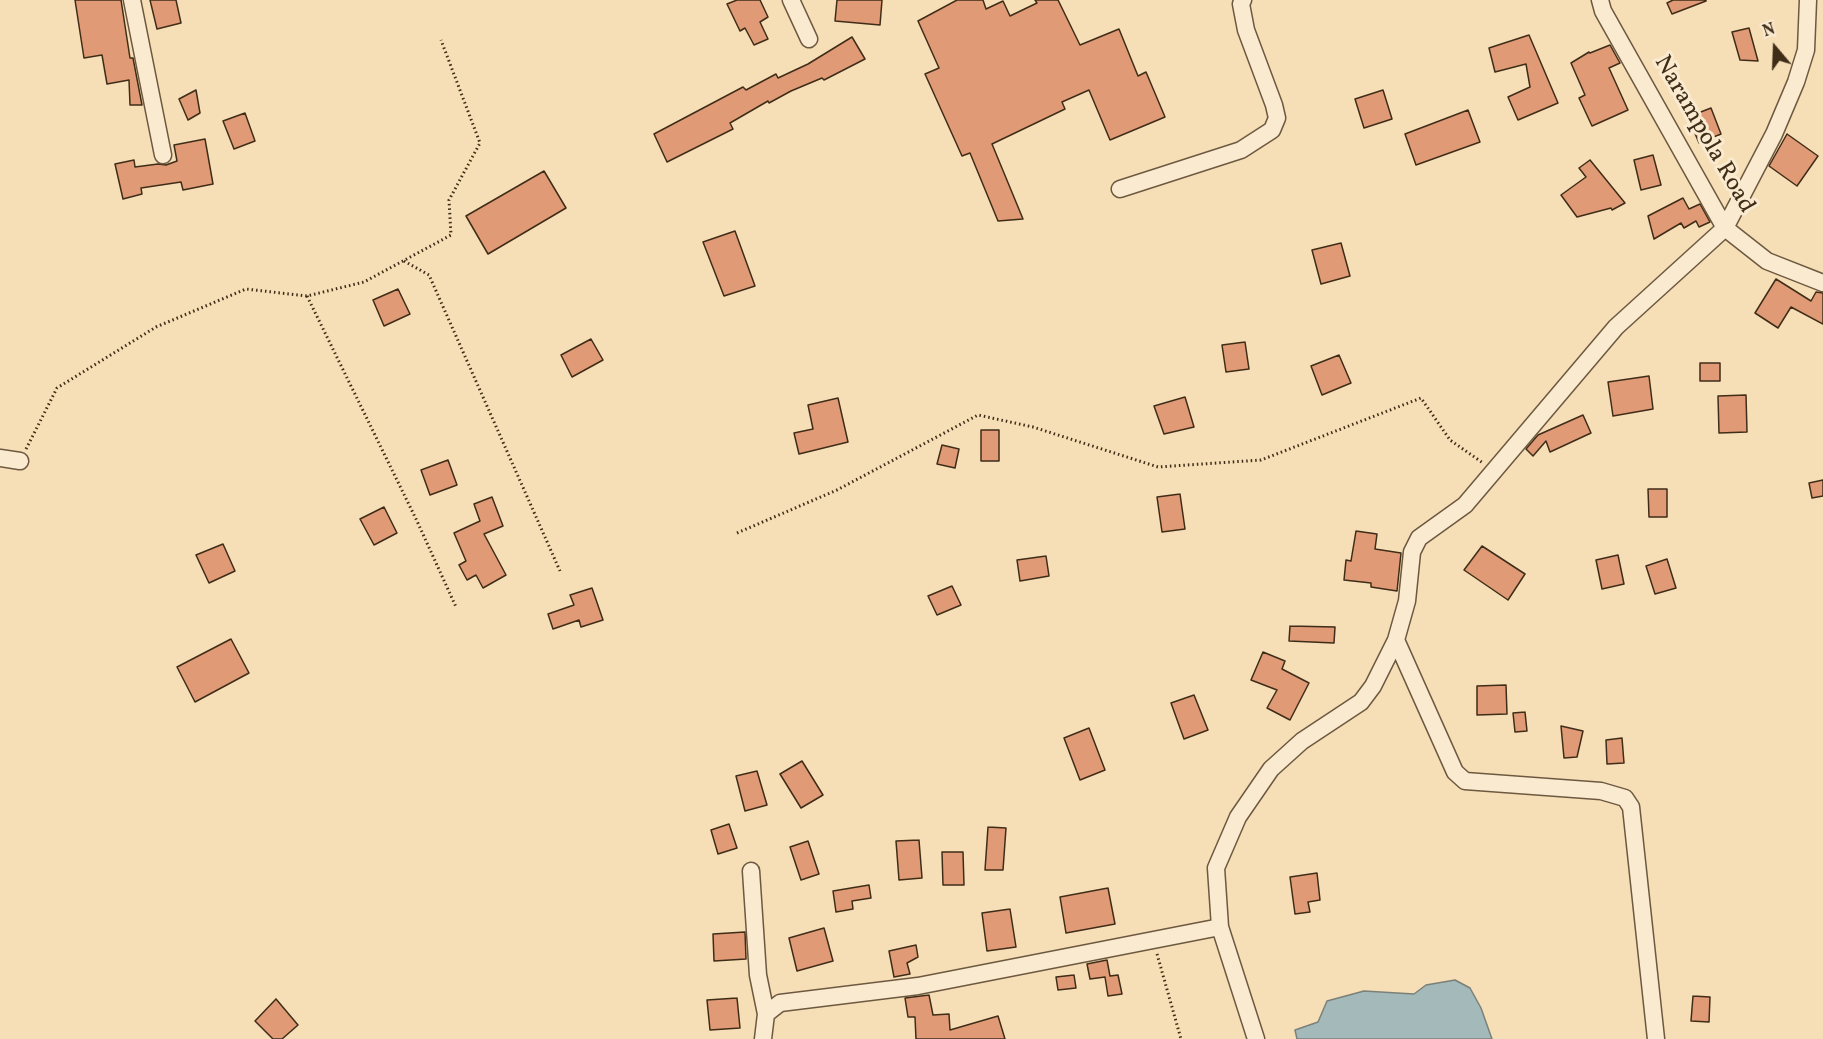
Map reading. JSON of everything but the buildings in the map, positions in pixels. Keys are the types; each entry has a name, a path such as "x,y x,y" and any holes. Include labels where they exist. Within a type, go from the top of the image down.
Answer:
{"street":[{"path":"132,0 163,155"},
{"path":"791,0 809,39"},
{"path":"1120,189 1241,150 1272,130 1277,118 1246,30 1241,4 1243,0"},
{"name":"Narampola Road","path":"1600,0 1725,228 1767,261 1823,283"},
{"path":"1256,1039 1220,927 1216,868 1238,817 1271,770 1302,741 1361,702 1373,686 1396,640 1407,602 1412,552 1419,538 1465,505 1616,327 1725,228 1774,134 1796,82 1806,50 1808,0"},
{"path":"0,458 20,461"},
{"path":"1396,640 1455,772 1465,781 1601,791 1625,798 1631,807 1656,1039"},
{"path":"751,871 758,975 766,1014 763,1039"},
{"path":"766,1014 780,1003 918,986 1220,927"}],"path":[{"path":"20,461 57,388 156,327 246,289 307,296 364,282 451,235 449,200 480,142 441,40"},
{"path":"404,261 429,275 560,571"},
{"path":"307,296 417,521 456,607"},
{"path":"737,533 837,490 978,415 1034,427 1158,467 1261,460 1421,398 1450,440 1494,470"},
{"path":"1153,941 1181,1039"}],"shaded area":[{"path":"1455,980 1470,988 1481,1008 1492,1039 1297,1039 1295,1030 1318,1022 1327,1001 1364,991 1414,994 1426,985"}]}
